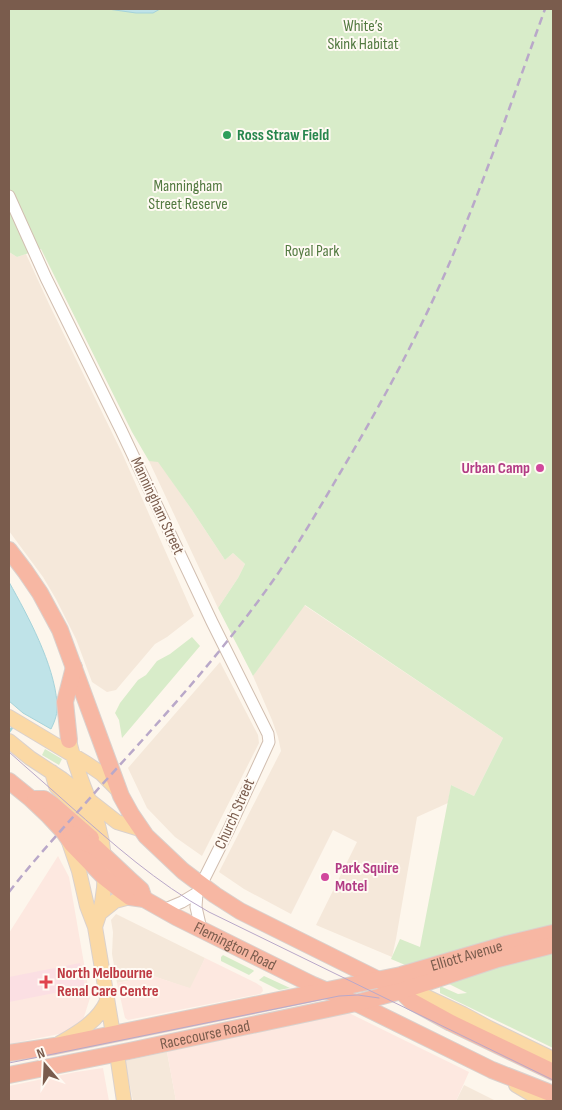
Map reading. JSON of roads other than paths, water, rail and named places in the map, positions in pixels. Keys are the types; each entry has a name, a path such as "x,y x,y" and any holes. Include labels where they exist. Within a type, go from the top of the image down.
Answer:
{"highway":[{"path":"9,550 40,593 60,630 119,791 140,829"},
{"path":"70,747 65,702 74,667"},
{"name":"Flemington Road","path":"9,781 30,798 104,877 118,888 288,973 356,1003 492,1070 553,1094"},
{"path":"30,798 44,799 53,804 91,839 99,852"},
{"name":"Flemington Road","path":"140,829 199,888 256,920 401,992 411,1001 451,1023 553,1072"},
{"path":"66,836 77,836 99,852 142,890 137,898"},
{"name":"Elliott Avenue","path":"378,980 408,974 499,946 553,932"},
{"name":"Elliott Avenue","path":"401,992 492,961 553,945"},
{"name":"Racecourse Road","path":"9,1054 378,980"},
{"name":"Racecourse Road","path":"9,1075 307,1015 401,992"},
{"path":"113,1034 117,1054"}],"main road":[{"path":"9,717 37,734 70,747 119,791"},
{"name":"Flemington Road","path":"9,741 118,822 140,829"},
{"path":"70,747 101,836 99,852 104,877 100,913 95,927"},
{"path":"52,772 56,786 98,824"},
{"path":"66,836 79,871 87,906 95,927 113,1034"},
{"path":"100,913 116,900 137,898"},
{"name":"Flemington Road","path":"401,992 420,994 427,997 553,1059"},
{"path":"55,1046 80,1031 92,1021 102,1011 107,1001"},
{"path":"117,1054 124,1101"},
{"name":"Flemington Road","path":"492,1070 543,1101"}],"street":[{"name":"Manningham Street","path":"9,196 46,278 268,734"},
{"name":"Church Street","path":"199,888 229,829 268,742 268,734"},
{"path":"163,910 182,902 199,888"},
{"path":"199,888 196,907 201,930"}],"water":[{"path":"108,9 160,9 153,13 136,13"},
{"path":"9,582 32,625 51,672 57,707 56,717 51,729 23,713 9,701"}],"waterway":[{"path":"9,732 14,725"}],"tram line":[{"path":"9,752 153,876 190,901 553,1080"},
{"path":"9,1063 339,996 358,995 379,998"}],"railway":[{"path":"9,892 186,691 227,641 277,575 314,517 387,391 443,279 502,130 545,9"}],"place":[{"name":"Ross Straw Field","path":"227,135"},
{"name":"Urban Camp","path":"540,468"},
{"name":"Park Squire Motel","path":"325,877"},
{"name":"North Melbourne Renal Care Centre","path":"46,982"}],"park label":[{"name":"White’s Skink Habitat","path":"363,35"},
{"name":"Manningham Street Reserve","path":"188,195"},
{"name":"Royal Park","path":"312,251"}]}
